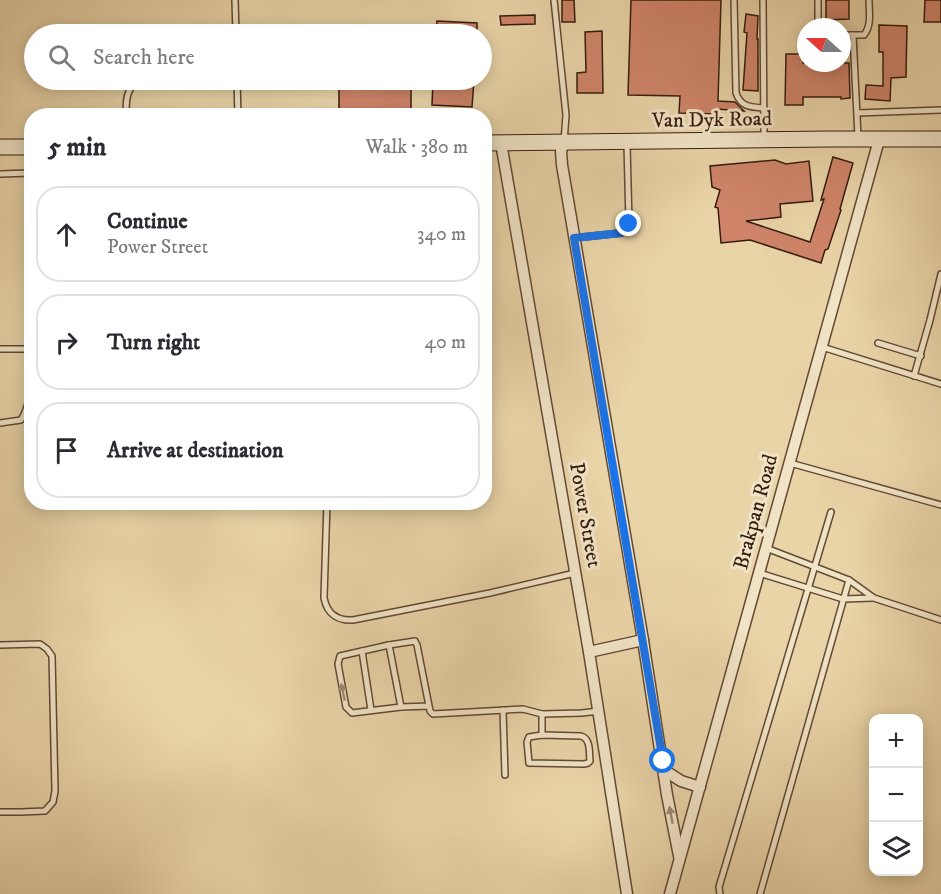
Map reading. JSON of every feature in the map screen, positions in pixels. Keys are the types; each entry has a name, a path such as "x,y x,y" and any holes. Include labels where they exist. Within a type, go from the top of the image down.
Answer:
{"main road":[{"name":"Van Dyk Road","path":"492,143 941,139"},
{"path":"0,147 24,147"}],"street":[{"name":"Brakpan Road","path":"670,894 879,140"},
{"name":"Power Street","path":"501,143 576,573 627,894"},
{"name":"Power Street","path":"564,143 561,151 561,165 643,640 667,795 680,859"},
{"path":"589,652 643,640"},
{"path":"664,770 681,781 700,787"}],"lane":[{"path":"235,0 236,24"},
{"path":"554,0 566,115 564,143"},
{"path":"734,0 736,93 738,99 746,106 763,108"},
{"path":"763,0 764,140"},
{"path":"818,0 818,18"},
{"path":"858,139 854,35 864,35 869,27 869,0"},
{"path":"127,108 130,90"},
{"path":"237,90 238,108"},
{"path":"857,113 941,110"},
{"path":"574,238 621,233 626,230 629,224 627,142"},
{"path":"0,174 24,173"},
{"path":"915,376 941,274"},
{"path":"878,343 921,356"},
{"path":"822,347 941,384"},
{"path":"0,349 24,349"},
{"path":"0,423 21,420 24,415"},
{"path":"790,463 941,505"},
{"path":"327,510 324,598 332,615 338,619 353,620 490,593 576,573"},
{"path":"720,894 719,887 831,512"},
{"path":"766,548 849,580 874,598 941,621"},
{"path":"759,573 843,599 874,598"},
{"path":"760,894 849,580"},
{"path":"429,706 352,713 346,707 338,664 340,656 413,640 416,642 429,706 433,714 523,709 542,714 599,711"},
{"path":"0,645 40,645 48,649 52,656 55,791 53,802 45,810 21,813 0,812"},
{"path":"389,645 401,707"},
{"path":"362,651 371,710"},
{"path":"503,710 505,775"},
{"path":"542,714 542,735"},
{"path":"542,735 585,737 588,741 590,761 584,764 529,764 527,742 529,737 542,735"}],"building":[{"path":"562,0 574,0 575,22 562,22"},
{"path":"631,0 721,0 718,101 735,102 744,111 717,109 717,114 679,113 680,96 628,95"},
{"path":"826,0 849,0 849,18 826,18"},
{"path":"925,0 941,0 941,22 924,22"},
{"path":"746,14 758,16 758,91 743,90"},
{"path":"535,15 535,24 501,25 500,16"},
{"path":"437,21 477,23 477,24 437,24"},
{"path":"879,25 907,26 906,77 891,78 890,101 865,99 866,85 883,86 883,52 879,52"},
{"path":"602,31 603,93 577,93 577,73 586,72 585,32"},
{"path":"786,54 797,54 797,72 849,72 850,98 803,97 803,105 785,105"},
{"path":"339,90 411,90 411,108 339,108"},
{"path":"433,90 473,90 472,107 432,105"},
{"path":"833,157 853,163 841,210 821,263 750,240 721,243 718,208 715,207 720,190 712,187 710,166 775,160 786,164 809,161 813,201 780,204 781,217 746,221 810,242 824,199 821,200"}],"route":[{"path":"629,224 621,233 574,238 663,761"}]}
